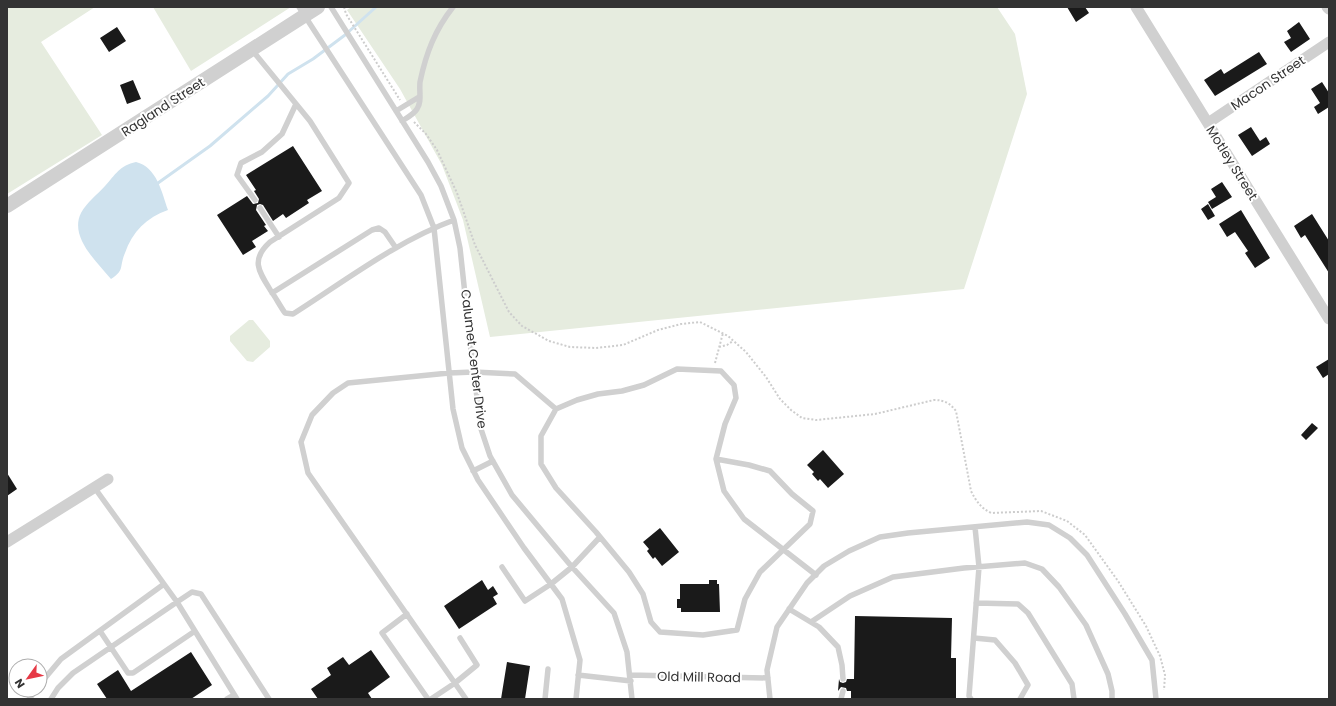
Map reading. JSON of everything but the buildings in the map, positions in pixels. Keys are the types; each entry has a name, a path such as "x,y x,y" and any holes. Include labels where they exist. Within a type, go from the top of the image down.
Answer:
{"street":[{"name":"Ragland Street","path":"7,206 252,50 302,11 318,7"},
{"name":"Motley Street","path":"1136,7 1329,319"},
{"name":"Macon Street","path":"1208,123 1329,42"},
{"path":"7,542 108,479"}],"lane":[{"name":"Calumet Center Drive","path":"331,7 428,162 441,186 454,220 461,256 481,429 490,456 512,495 572,567 614,613 628,652 632,699"},
{"path":"402,121 417,109 420,100 420,85 424,63 433,36 453,7"},
{"name":"Calumet Center Drive","path":"302,11 421,195 434,228 452,409 460,442 478,480 562,599 580,660 576,699"},
{"path":"252,50 310,121 349,184 339,198 270,242 263,249 258,261 261,275 285,313 293,314 396,248 434,228 454,220"},
{"path":"396,111 419,97"},
{"path":"255,200 237,175 241,163 262,152 282,134 296,104"},
{"path":"260,208 279,237"},
{"path":"272,293 372,230 379,228 385,232 396,248"},
{"path":"716,459 749,465 770,471 792,494 813,511 810,524 784,550 760,572 745,599 737,630 703,635 660,632 651,622 643,594 633,578 600,537 556,488 541,464 541,436 556,408 577,400 644,385 677,369 721,371 734,386 736,398 725,424 716,459 724,491 744,520 784,550 816,575"},
{"path":"466,699 308,473 301,442 312,414 333,393 348,383 449,373 474,372 515,374 556,408"},
{"path":"473,471 493,461"},
{"path":"94,487 177,602 236,697 227,699"},
{"path":"770,699 767,670 777,627 807,583 824,566 849,551 880,537 1027,522 1049,526 1070,538 1087,555 1125,614 1152,660 1156,699"},
{"path":"971,699 969,696 979,567 975,527"},
{"path":"502,567 525,601 551,584 572,567 600,537"},
{"path":"811,622 850,596 893,577 1024,563 1042,569 1059,587 1086,625 1108,674 1112,691 1112,699"},
{"path":"48,674 61,659 164,584"},
{"path":"51,699 58,688 72,673 192,592 201,594 269,699"},
{"path":"976,604 1018,604 1028,613 1072,684 1074,699"},
{"path":"789,609 819,626 838,647 843,679"},
{"path":"407,614 382,633 430,699 455,683 477,665 460,638"},
{"path":"100,631 128,673 133,673 195,631"},
{"path":"974,638 996,640 1015,663 1028,685 1020,699"},
{"path":"545,699 548,669"},
{"name":"Old Mill Road","path":"578,675 631,678 768,678"},
{"path":"841,699 843,691"}],"path":[{"path":"344,7 346,14 396,94"},
{"path":"414,121 426,134 437,150 457,193 475,245 509,312 522,326 549,340 563,345 570,347 596,348 623,345 658,330 700,322 723,333 746,352 766,377 780,399 802,418 816,420 875,414 934,400 941,400 951,404 956,411 971,491 977,502 984,510 990,513 1041,510 1067,521 1085,535 1118,582 1146,626 1160,656 1165,675 1163,693"},
{"path":"713,370 723,333"},
{"path":"719,347 727,345 733,341"}],"shaded area":[{"path":"7,7 95,7 41,42 102,135 7,194"},
{"path":"153,7 291,7 191,71"},
{"path":"351,7 997,7 1015,34 1027,94 964,289 490,337 463,220 442,165 400,89 347,10"},
{"path":"249,320 253,320 270,341 270,347 253,362 247,361 230,341 230,336"}],"water":[{"path":"136,162 149,169 154,175 161,189 168,210 147,221 136,232 128,245 120,271 111,279 86,249 79,231 78,222 86,205 115,174 126,165"}],"waterway":[{"path":"158,183 210,146 268,96 288,74 313,59 345,35 376,7"}]}
